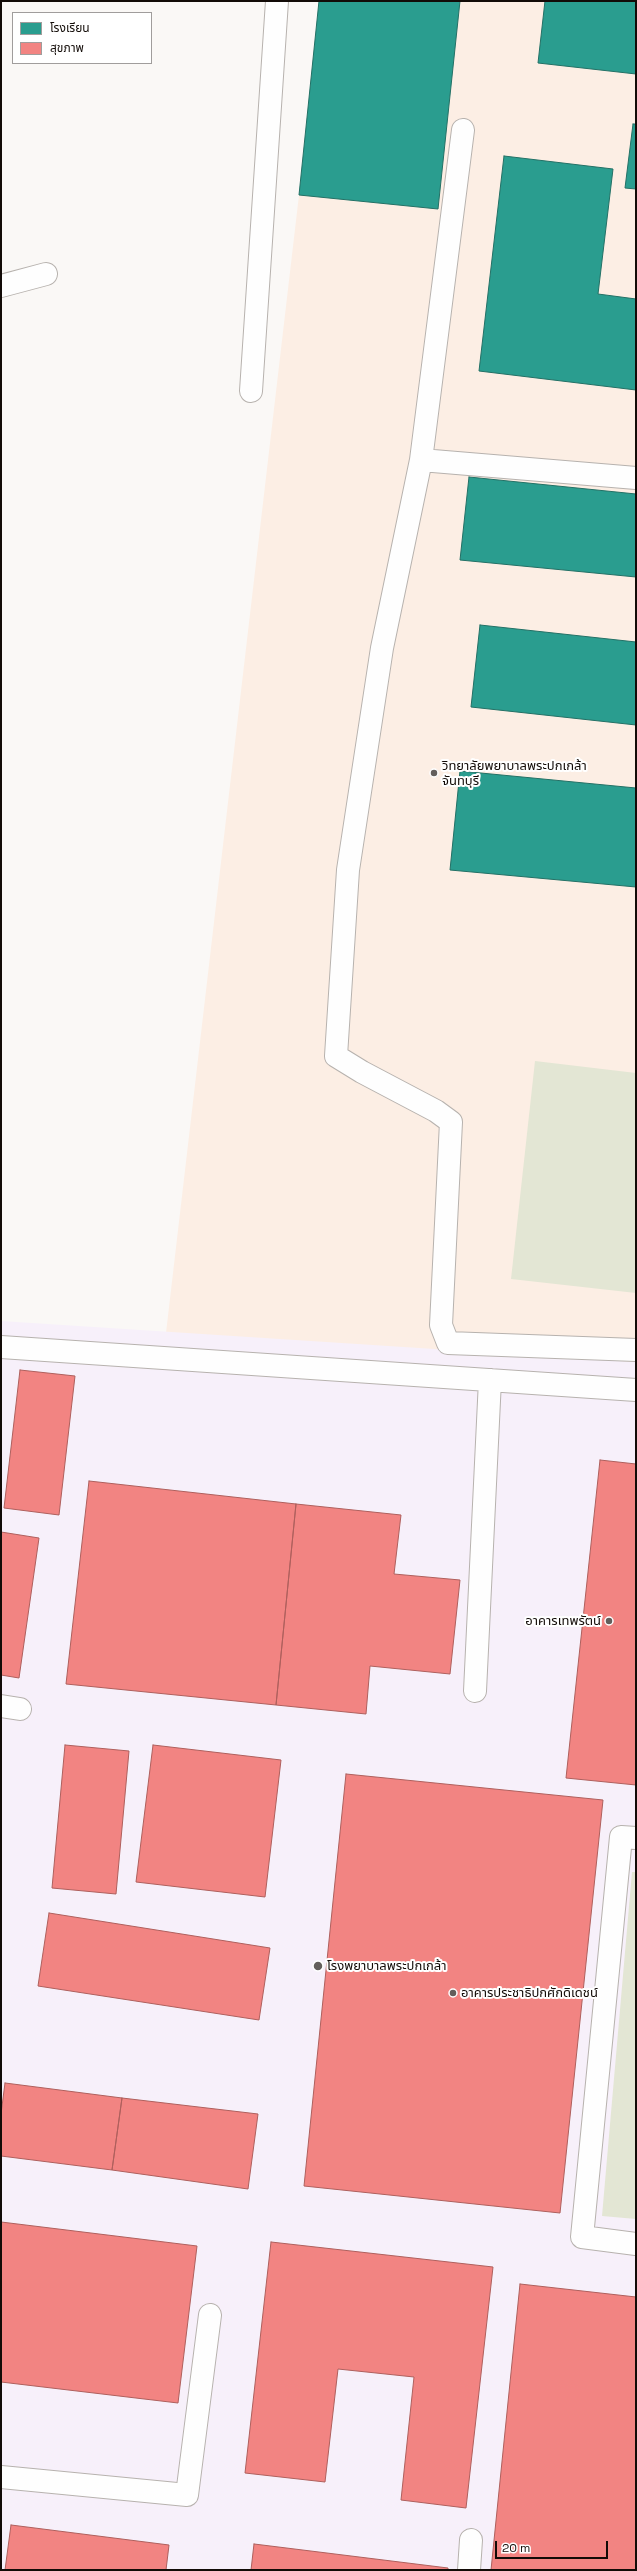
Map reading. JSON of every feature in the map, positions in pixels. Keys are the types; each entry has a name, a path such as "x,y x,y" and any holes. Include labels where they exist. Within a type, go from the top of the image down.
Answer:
{"street":[{"path":"251,391 277,1"},
{"path":"463,130 421,460 382,648 348,870 336,1056 362,1072 436,1111 451,1122 440,1325 448,1343 636,1350"},
{"path":"1,286 46,274"},
{"path":"421,460 636,478"},
{"path":"1,1347 636,1390"},
{"path":"475,1691 490,1380"},
{"path":"636,1838 621,1837 582,2237 636,2244"},
{"path":"1,2477 187,2495 210,2315"},
{"path":"469,2570 471,2540"}],"shaded area":[{"name":"วิทยาลัยพยาบาลพระปกเกล้า จันทบุรี","path":"319,1 636,1 636,1399 164,1350 299,195"},
{"name":"โรงพยาบาลพระปกเกล้า","path":"1,1321 636,1362 636,2570 1,2570"}],"green space":[{"path":"535,1061 636,1073 636,1293 511,1279"},
{"path":"632,1872 636,1872 636,2219 602,2216"}],"building: โรงเรียน":[{"path":"319,1 460,1 438,209 299,195"},
{"path":"545,1 636,1 636,74 538,63"},
{"path":"633,124 636,124 636,189 625,188"},
{"path":"504,156 613,169 598,294 636,299 636,390 479,371"},
{"path":"469,477 636,494 636,577 460,560"},
{"path":"480,625 636,642 636,725 471,707"},
{"path":"460,771 636,788 636,887 450,870"}],"building: สุขภาพ":[{"path":"20,1370 75,1376 59,1515 4,1508"},
{"name":"อาคารเทพรัตน์","path":"600,1460 636,1464 636,1785 566,1778"},
{"path":"89,1481 296,1504 276,1705 66,1684"},
{"path":"296,1504 401,1515 394,1574 460,1580 450,1674 370,1666 366,1714 276,1705"},
{"path":"1,1532 39,1538 19,1678 1,1675"},
{"path":"65,1745 129,1751 116,1894 52,1888"},
{"path":"153,1745 281,1760 265,1897 136,1882"},
{"name":"อาคารประชาธิปกศักดิเดชน์","path":"346,1774 603,1800 560,2213 304,2186"},
{"path":"49,1913 270,1948 259,2020 38,1986"},
{"path":"5,2083 122,2098 112,2170 1,2156 1,2114"},
{"path":"122,2098 258,2114 248,2189 112,2170"},
{"path":"1,2222 197,2246 178,2403 1,2382"},
{"path":"271,2242 493,2267 466,2508 401,2500 414,2377 338,2369 325,2482 245,2473"},
{"path":"520,2284 636,2297 636,2570 491,2570"},
{"path":"11,2525 169,2545 166,2570 5,2570"},
{"path":"254,2544 448,2568 448,2570 251,2570"}],"place":[{"name":"วิทยาลัยพยาบาลพระปกเกล้า จันทบุรี","path":"434,773"},
{"name":"อาคารเทพรัตน์","path":"609,1621"},
{"name":"โรงพยาบาลพระปกเกล้า","path":"318,1966"},
{"name":"อาคารประชาธิปกศักดิเดชน์","path":"453,1993"}]}
